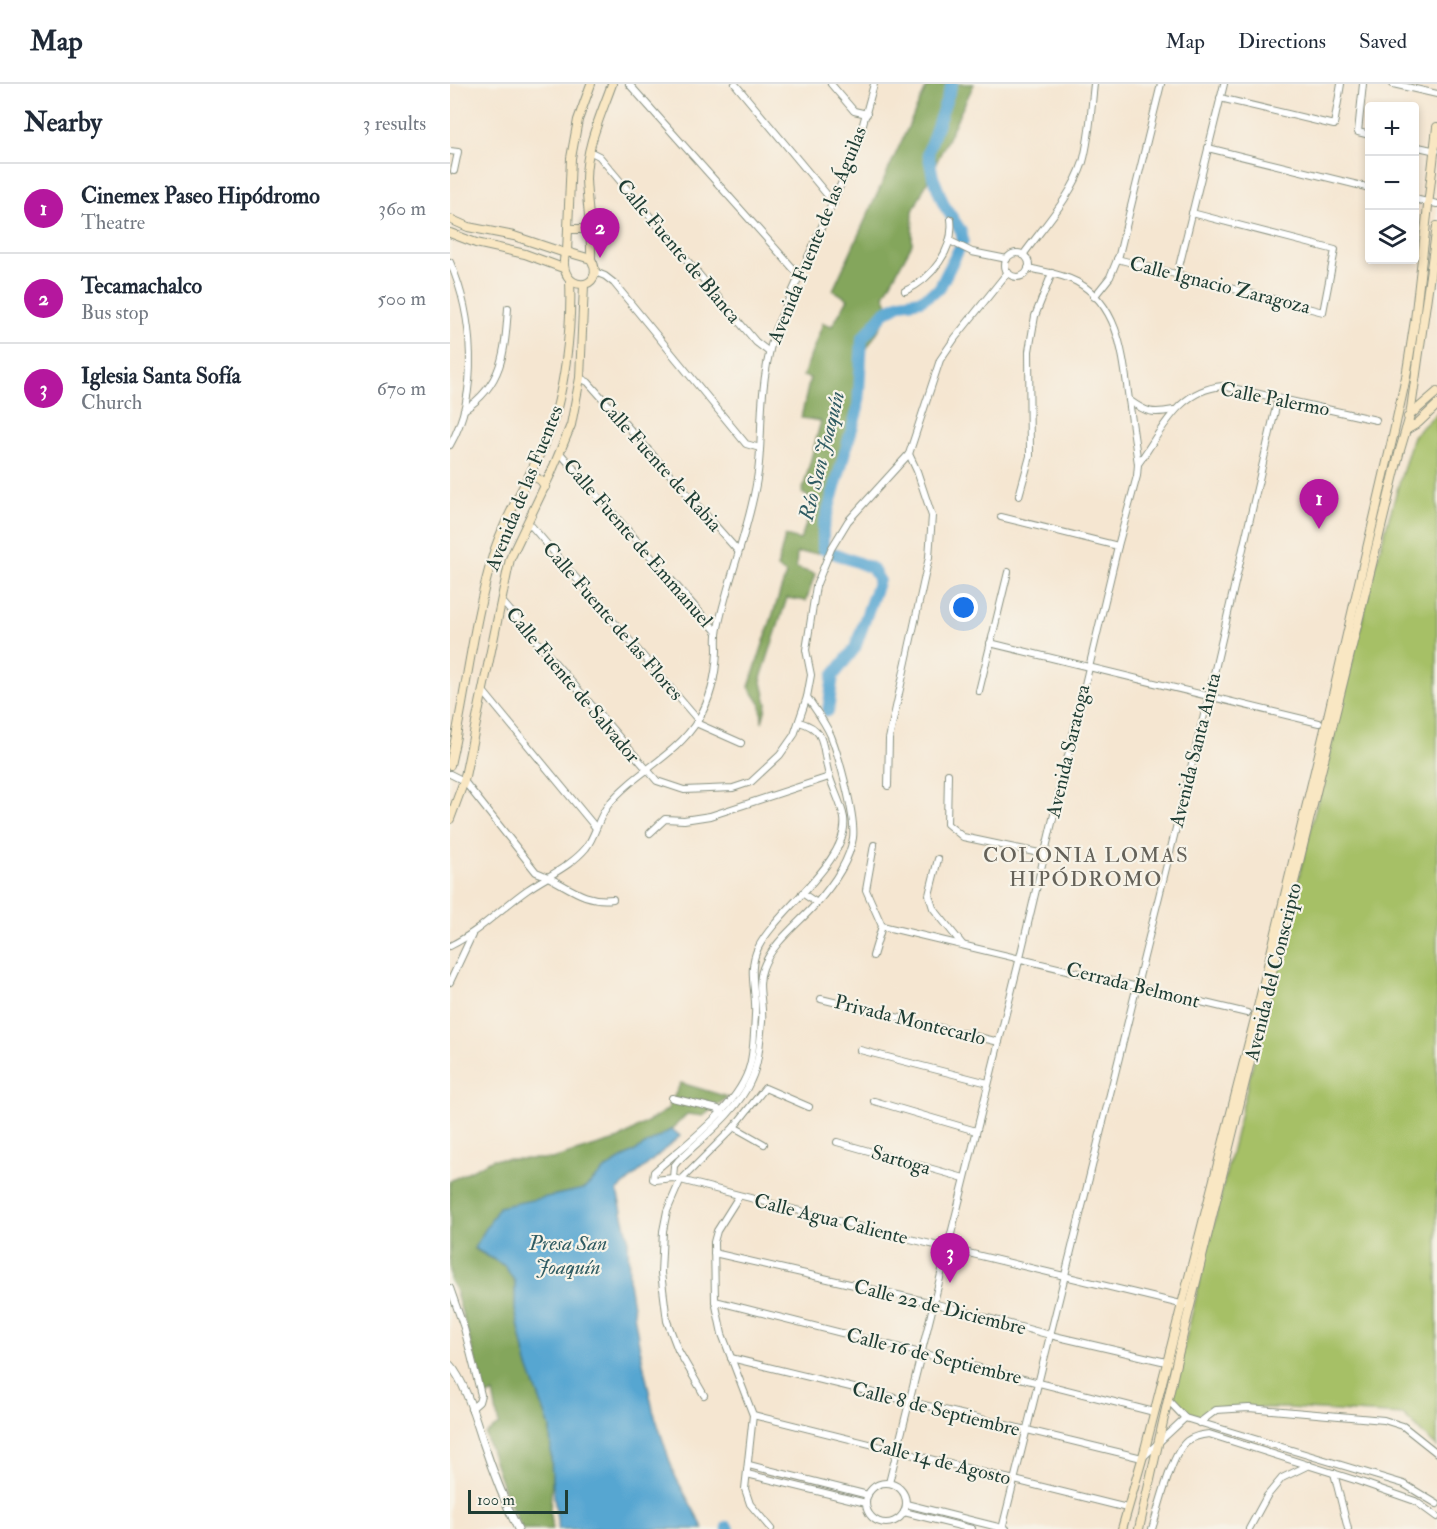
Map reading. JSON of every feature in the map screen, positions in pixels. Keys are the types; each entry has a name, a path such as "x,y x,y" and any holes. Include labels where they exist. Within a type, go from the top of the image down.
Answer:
{"main road":[{"path":"563,268 569,229 571,158 578,120 591,84"},
{"path":"450,233 476,243 555,263 563,268 570,280 575,283 584,285 592,281 595,272 591,259 586,177 593,136 612,84"},
{"name":"Avenida del Conscripto","path":"1122,1529 1265,977 1394,432 1406,377 1433,203 1437,127"},
{"path":"450,219 468,227 514,236 591,259"},
{"name":"Avenida del Conscripto","path":"1139,1529 1168,1400 1410,416 1437,226"},
{"path":"569,229 590,229"},
{"name":"Avenida de las Fuentes","path":"450,765 489,570 505,523 551,429 559,400 566,354 570,280"},
{"name":"Avenida de las Fuentes","path":"450,819 464,781 510,559 545,487 571,425 580,378 584,285"},
{"path":"1396,420 1410,416 1437,392"},
{"path":"1394,432 1418,423 1437,405"},
{"path":"533,467 543,476 551,473"},
{"path":"527,479 536,477 545,487"}],"street":[{"path":"629,84 800,275"},
{"path":"735,84 834,203"},
{"path":"831,84 854,111 867,114"},
{"name":"Avenida Fuente de las Águilas","path":"450,946 472,935 519,897 573,862 588,845 605,808 618,793 682,741 697,722 711,695 716,674 717,632 757,478 763,393 769,352 775,330 855,153 874,84"},
{"path":"1023,255 1071,188 1083,163 1094,84"},
{"path":"1094,297 1110,277 1117,259 1161,84"},
{"path":"1178,276 1224,84"},
{"path":"1220,98 1334,125 1341,84"},
{"path":"1363,84 1358,132 1365,134"},
{"path":"1393,84 1437,94"},
{"path":"1419,147 1436,151"},
{"path":"1208,148 1365,187"},
{"path":"450,151 458,152 454,171"},
{"name":"Calle Fuente de Blanca","path":"589,151 599,156 756,342 769,352"},
{"name":"Calle Ignacio Zaragoza","path":"1117,259 1323,312 1335,250 1192,213"},
{"path":"905,291 929,275 950,242 953,231 951,219"},
{"path":"950,242 972,252 1006,259"},
{"path":"1012,254 1023,255 1028,260 1028,268 1022,275 1017,276 1008,272 1006,259 1012,254"},
{"path":"450,262 459,284 467,316 470,347 464,410 459,429 450,445"},
{"path":"1431,275 1437,264"},
{"path":"1028,268 1052,273 1077,283 1094,297 1111,318 1126,372 1138,464"},
{"path":"595,272 614,283 746,444 760,448"},
{"path":"888,786 889,739 929,556 932,516 909,454 940,360 1008,272"},
{"path":"1019,496 1030,456 1029,351 1035,316 1052,273"},
{"path":"464,410 485,393 492,383 501,362 508,308"},
{"name":"Calle Fuente de Rabia","path":"580,378 588,382 738,552"},
{"name":"Calle Palermo","path":"1138,464 1184,400 1210,387 1223,386 1376,420"},
{"name":"Avenida Santa Anita","path":"1004,1529 1014,1479 1209,695 1278,398"},
{"path":"1129,400 1147,412 1155,414 1175,410"},
{"name":"Calle Fuente de Emmanuel","path":"560,453 717,632"},
{"name":"Calle Fuente de Salvador","path":"501,600 657,781 684,790 733,788 751,782 780,755 794,735 799,722 811,675 806,650 816,586 830,552 848,520 909,454"},
{"name":"Avenida Saratoga","path":"889,1483 1020,957 1118,546 1137,476 1138,464"},
{"path":"1001,517 1118,546"},
{"name":"Calle Fuente de las Flores","path":"528,522 697,722"},
{"path":"979,691 1008,572"},
{"path":"990,643 1319,723"},
{"path":"483,691 596,828"},
{"path":"672,1178 674,1166 678,1161 724,1114 751,1082 756,1067 762,1018 759,983 762,969 774,949 817,903 842,867 853,839 854,823 830,735 807,697"},
{"path":"697,722 741,743"},
{"path":"724,1114 745,1080 750,1064 756,1012 753,961 758,947 832,857 841,841 844,819 829,777 818,731 810,725 799,722"},
{"path":"450,774 464,781 536,872 550,876 585,897 600,900 613,899"},
{"path":"948,774 947,824 955,831 963,837 1044,854"},
{"path":"650,832 665,819 710,816 829,777"},
{"path":"834,791 845,788"},
{"path":"873,956 882,926 866,890 874,845"},
{"path":"938,859 929,895 933,908 962,944"},
{"path":"802,893 817,903"},
{"name":"Cerrada Belmont","path":"882,926 1020,957 1247,1013"},
{"path":"450,982 472,935"},
{"name":"Privada Montecarlo","path":"821,999 999,1042"},
{"path":"860,1050 988,1083"},
{"path":"704,1395 671,1334 667,1321 661,1245 667,1211 680,1181 734,1127 765,1088 809,1107"},
{"path":"672,1098 718,1109 724,1114"},
{"path":"874,1101 976,1131"},
{"name":"Calle Agua Caliente","path":"724,1114 652,1176 655,1180 672,1178 947,1248 1191,1306"},
{"path":"734,1127 764,1144"},
{"name":"Sartoga","path":"837,1142 964,1178"},
{"path":"739,1196 717,1231 714,1242 715,1301 722,1334 753,1415 746,1497 771,1529"},
{"name":"Calle 22 de Diciembre","path":"714,1253 933,1303 1050,1335 1166,1362"},
{"path":"450,1288 469,1345 481,1395 479,1402 471,1409"},
{"name":"Calle 16 de Septiembre","path":"715,1301 1154,1412"},
{"name":"Calle 8 de Septiembre","path":"731,1358 1142,1458"},
{"path":"450,1365 456,1373 471,1409 501,1498"},
{"path":"450,1372 501,1498 517,1529"},
{"path":"1168,1400 1185,1418 1404,1484 1437,1504"},
{"path":"1199,1422 1216,1410 1249,1408 1384,1420 1403,1426 1437,1453"},
{"name":"Calle 14 de Agosto","path":"753,1415 1127,1508"},
{"path":"1142,1458 1185,1418"},
{"path":"1152,1529 1177,1452 1187,1441 1197,1435 1209,1434 1414,1501 1437,1517"},
{"path":"748,1465 868,1495"},
{"path":"1249,1529 1267,1496 1282,1478 1309,1465"},
{"path":"1334,1473 1348,1529"},
{"path":"747,1474 866,1503"},
{"path":"889,1483 902,1490 906,1504 904,1512 893,1522 879,1525 870,1515 866,1503 868,1495 877,1485 889,1483"},
{"path":"906,1504 1004,1529"},
{"path":"904,1512 972,1529"}],"green space":[{"path":"933,84 974,84 913,211 912,244 884,295 891,310 862,356 860,410 827,506 818,553 797,553 796,568 815,574 806,601 787,598 761,678 767,704 762,722 761,705 749,687 786,574 777,568 785,536 800,540 815,501 802,493 821,421 801,418 810,378 803,376 823,323 832,326 848,299 833,290 926,88"},
{"path":"1437,413 1437,1447 1403,1415 1287,1408 1215,1408 1199,1416 1187,1413 1172,1396 1381,545 1413,436"},
{"path":"681,1083 728,1097 703,1116 687,1114 672,1129 608,1167 584,1189 556,1195 474,1249 505,1266 515,1282 515,1310 527,1364 550,1427 552,1479 550,1511 553,1529 522,1529 506,1496 485,1434 499,1425 493,1393 486,1397 455,1289 450,1281 450,1181 493,1159 552,1159 619,1139 667,1110"}],"water":[{"name":"Presa San Joaquín","path":"672,1129 680,1136 617,1191 628,1236 629,1282 653,1410 674,1474 704,1529 558,1529 552,1479 550,1427 527,1364 515,1310 515,1282 505,1266 474,1248 499,1207 584,1189 608,1167"}],"waterway":[{"name":"Río San Joaquín","path":"828,711 833,676 855,648 879,580 872,568 823,549 823,528 858,408 862,339 884,313 901,303 921,300 939,289 963,241 961,231 944,205 933,177 928,152 952,84"}],"place":[{"name":"Tecamachalco","path":"600,258"},
{"name":"Cinemex Paseo Hipódromo","path":"1319,529"},
{"name":"Iglesia Santa Sofía","path":"950,1283"}],"district":[{"name":"COLONIA LOMAS HIPÓDROMO","path":"1086,867"}]}
